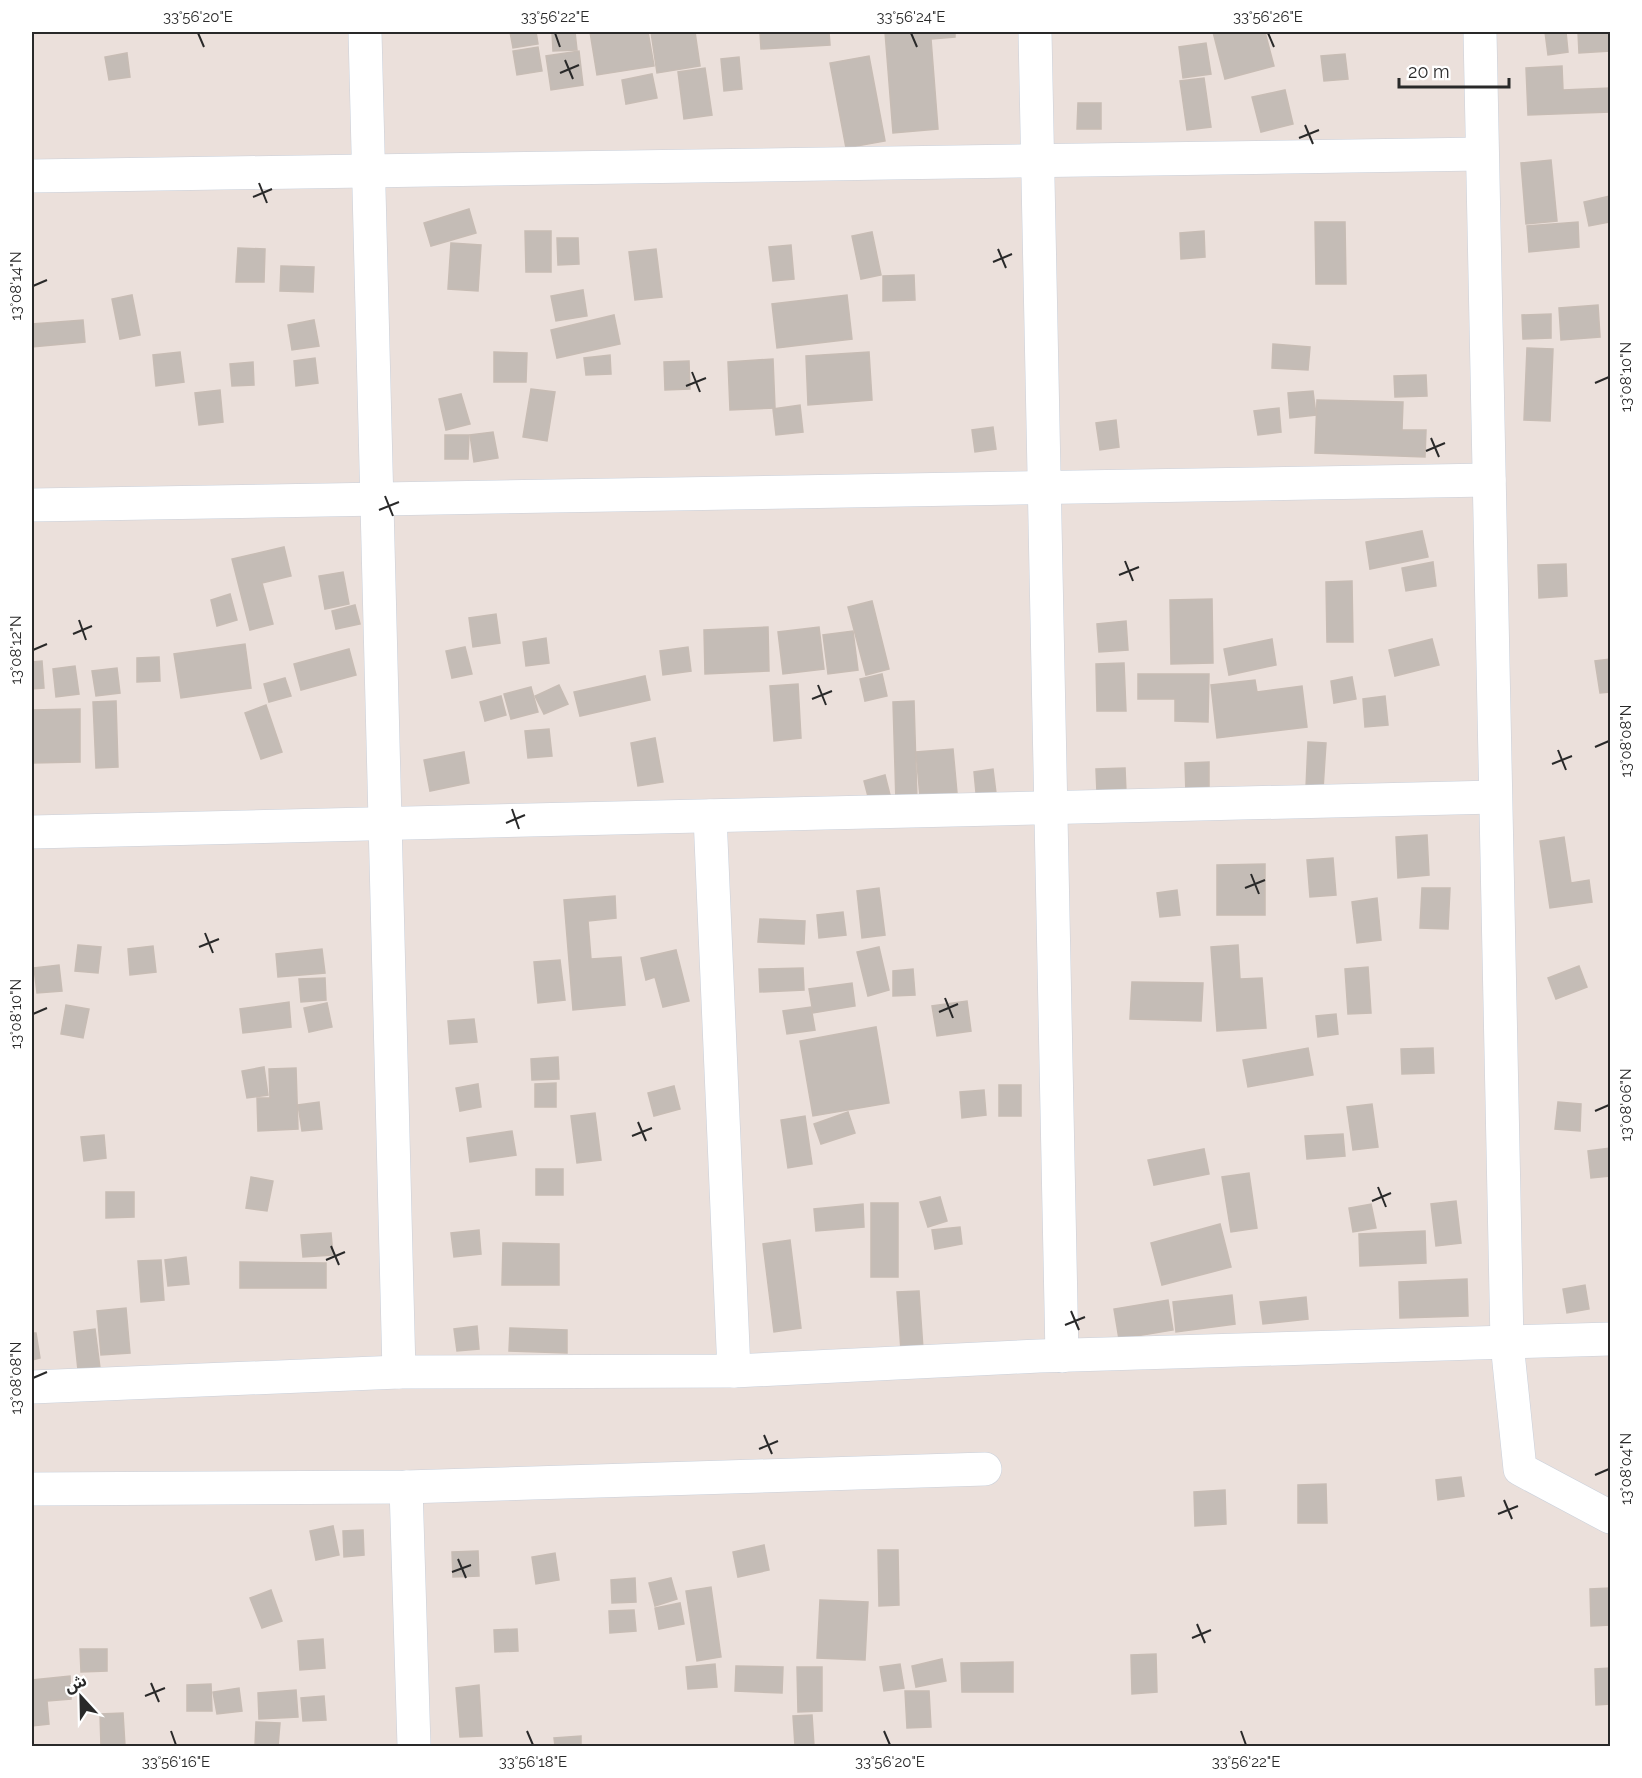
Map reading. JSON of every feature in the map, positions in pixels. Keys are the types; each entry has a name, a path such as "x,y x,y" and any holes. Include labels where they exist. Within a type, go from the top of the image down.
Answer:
{"street":[{"path":"365,32 399,1372"},
{"path":"1035,32 1062,1356"},
{"path":"1480,32 1507,1343 1520,1469 1611,1517"},
{"path":"32,176 1482,154"},
{"path":"32,505 1489,480"},
{"path":"32,832 1495,797"},
{"path":"710,816 734,1371"},
{"path":"32,1387 399,1372 734,1371 1062,1356 1611,1339"},
{"path":"32,1489 406,1487 985,1468"},
{"path":"406,1487 414,1746"}],"building":[{"path":"510,32 536,32 538,44 513,48"},
{"path":"552,32 575,32 577,50 553,51"},
{"path":"590,32 648,32 654,66 597,75"},
{"path":"651,32 695,32 700,66 657,73"},
{"path":"760,32 829,32 830,45 761,49"},
{"path":"885,32 955,32 955,37 931,39 938,129 893,133"},
{"path":"1213,32 1265,32 1274,66 1225,79"},
{"path":"1545,32 1566,32 1568,52 1548,55"},
{"path":"1578,32 1610,32 1610,51 1579,53"},
{"path":"1206,43 1211,74 1183,78 1179,47"},
{"path":"538,47 542,71 517,75 513,51"},
{"path":"579,51 583,85 551,90 546,56"},
{"path":"127,53 130,77 109,80 105,57"},
{"path":"1345,54 1348,79 1324,81 1321,56"},
{"path":"869,56 885,141 846,148 830,63"},
{"path":"739,57 742,89 724,91 721,59"},
{"path":"1562,66 1563,90 1610,88 1610,112 1528,115 1526,68"},
{"path":"705,68 712,115 684,119 678,72"},
{"path":"652,74 657,98 626,104 622,80"},
{"path":"1204,78 1211,127 1187,130 1180,81"},
{"path":"1285,90 1293,124 1261,132 1252,97"},
{"path":"1078,103 1101,103 1101,129 1077,129"},
{"path":"1551,160 1557,221 1526,224 1521,163"},
{"path":"1610,196 1610,222 1589,226 1584,202"},
{"path":"469,209 476,233 431,246 424,223"},
{"path":"1315,222 1345,222 1346,284 1316,284"},
{"path":"1578,222 1579,247 1529,252 1527,226"},
{"path":"525,231 551,231 551,272 526,272"},
{"path":"1204,231 1205,257 1181,259 1180,233"},
{"path":"872,232 881,275 861,279 852,236"},
{"path":"557,238 578,238 579,264 558,265"},
{"path":"451,243 481,245 478,291 448,289"},
{"path":"791,245 794,279 773,281 769,247"},
{"path":"238,248 265,249 264,282 236,282"},
{"path":"656,249 662,297 635,300 629,252"},
{"path":"281,266 314,267 313,292 280,291"},
{"path":"914,275 915,300 883,301 883,276"},
{"path":"583,290 587,316 556,321 551,296"},
{"path":"132,295 140,335 120,339 112,299"},
{"path":"847,295 852,339 777,348 772,304"},
{"path":"1598,305 1600,337 1561,340 1559,308"},
{"path":"1551,314 1551,338 1523,339 1522,315"},
{"path":"614,315 620,344 557,358 551,330"},
{"path":"83,320 85,342 32,347 32,324"},
{"path":"314,320 319,346 292,350 288,325"},
{"path":"1273,344 1310,347 1308,370 1272,368"},
{"path":"1527,348 1553,349 1550,421 1524,420"},
{"path":"180,352 184,382 156,386 153,355"},
{"path":"494,352 527,353 526,382 494,382"},
{"path":"869,352 872,400 808,405 806,356"},
{"path":"610,355 611,374 586,375 584,358"},
{"path":"315,358 318,383 296,386 294,361"},
{"path":"773,359 775,408 730,410 728,362"},
{"path":"689,361 690,389 665,390 664,362"},
{"path":"253,362 254,385 232,386 230,364"},
{"path":"1426,375 1427,396 1395,397 1394,376"},
{"path":"531,389 555,392 547,441 523,437"},
{"path":"220,390 223,422 199,425 195,393"},
{"path":"1313,391 1316,415 1290,418 1288,393"},
{"path":"461,394 470,424 446,430 439,399"},
{"path":"1317,400 1403,402 1402,430 1426,430 1425,457 1315,453"},
{"path":"800,405 803,432 776,435 773,409"},
{"path":"1279,408 1281,432 1258,435 1254,411"},
{"path":"1116,420 1119,447 1100,450 1096,423"},
{"path":"993,427 996,449 975,452 972,430"},
{"path":"493,432 498,458 474,462 470,435"},
{"path":"445,435 469,435 468,459 445,459"},
{"path":"1422,531 1428,557 1370,569 1366,542"},
{"path":"284,547 291,576 262,583 273,624 250,630 232,559"},
{"path":"1433,562 1436,586 1406,591 1402,568"},
{"path":"1566,564 1567,596 1539,598 1538,565"},
{"path":"343,572 349,604 325,609 319,576"},
{"path":"1352,581 1353,642 1327,642 1326,582"},
{"path":"230,594 237,620 217,626 211,600"},
{"path":"1212,599 1213,663 1171,664 1170,600"},
{"path":"872,601 889,669 866,675 848,607"},
{"path":"355,605 360,624 336,629 332,611"},
{"path":"496,614 500,643 473,647 469,618"},
{"path":"1126,621 1128,650 1099,652 1097,624"},
{"path":"768,627 769,671 705,674 704,630"},
{"path":"819,627 824,669 783,674 778,632"},
{"path":"853,631 858,670 828,674 823,635"},
{"path":"546,638 549,663 526,666 523,642"},
{"path":"1272,639 1276,665 1229,675 1224,649"},
{"path":"1432,639 1439,665 1395,676 1389,650"},
{"path":"245,644 251,688 181,698 174,654"},
{"path":"465,647 472,674 452,678 446,651"},
{"path":"688,647 691,671 663,675 660,651"},
{"path":"349,649 356,675 301,690 294,664"},
{"path":"159,657 160,681 137,682 137,658"},
{"path":"1610,659 1610,692 1600,693 1595,661"},
{"path":"42,661 44,688 32,689 32,662"},
{"path":"1124,663 1126,711 1097,711 1096,664"},
{"path":"75,666 79,694 56,697 53,669"},
{"path":"117,668 120,693 96,696 92,671"},
{"path":"882,674 887,696 865,701 860,679"},
{"path":"1138,674 1209,674 1208,722 1175,721 1175,699 1138,699"},
{"path":"645,676 650,700 580,716 574,692"},
{"path":"1352,677 1356,699 1334,703 1331,681"},
{"path":"285,678 291,696 269,702 264,684"},
{"path":"1255,680 1257,692 1302,686 1307,727 1217,738 1211,685"},
{"path":"798,684 801,738 774,741 770,686"},
{"path":"559,685 568,704 544,714 535,696"},
{"path":"531,687 538,712 511,719 504,694"},
{"path":"501,696 506,715 485,721 480,702"},
{"path":"1385,696 1388,725 1365,727 1363,699"},
{"path":"116,701 118,767 96,768 93,702"},
{"path":"914,701 917,801 896,802 893,702"},
{"path":"266,705 282,752 261,759 245,713"},
{"path":"80,709 80,762 32,763 32,710"},
{"path":"549,729 552,756 528,758 525,731"},
{"path":"655,738 663,782 638,786 631,743"},
{"path":"1308,742 1326,743 1323,789 1306,788"},
{"path":"953,749 958,804 921,808 916,752"},
{"path":"464,752 469,783 430,791 424,760"},
{"path":"1209,762 1209,793 1186,794 1185,763"},
{"path":"1125,768 1126,792 1097,793 1096,769"},
{"path":"993,769 997,801 977,803 974,772"},
{"path":"885,775 891,799 870,804 864,781"},
{"path":"1427,835 1429,875 1398,878 1396,837"},
{"path":"1564,837 1571,883 1589,880 1592,902 1550,908 1540,841"},
{"path":"1333,858 1336,895 1310,897 1307,860"},
{"path":"1265,864 1265,915 1217,915 1217,865"},
{"path":"879,888 885,935 862,938 857,891"},
{"path":"1422,888 1450,888 1448,929 1420,928"},
{"path":"1177,890 1180,915 1160,917 1157,893"},
{"path":"615,896 616,918 588,921 591,959 621,957 625,1005 573,1010 564,900"},
{"path":"1377,898 1381,940 1357,943 1352,902"},
{"path":"843,912 846,935 819,938 817,915"},
{"path":"760,919 805,921 804,944 758,942"},
{"path":"78,945 101,947 98,973 75,971"},
{"path":"1238,945 1240,979 1262,978 1266,1028 1217,1031 1211,947"},
{"path":"153,946 156,972 130,975 128,949"},
{"path":"879,947 889,990 868,996 857,952"},
{"path":"322,949 325,973 278,977 276,954"},
{"path":"676,950 689,1001 663,1007 655,977 646,980 641,958"},
{"path":"560,960 565,1000 538,1003 534,962"},
{"path":"59,965 62,991 37,993 34,968"},
{"path":"1579,966 1587,987 1556,999 1548,978"},
{"path":"1368,967 1371,1013 1348,1014 1345,969"},
{"path":"803,968 804,990 760,992 759,969"},
{"path":"913,969 915,995 893,996 893,971"},
{"path":"325,978 326,1000 301,1002 299,979"},
{"path":"1132,982 1203,983 1201,1021 1130,1019"},
{"path":"852,983 855,1006 813,1013 809,989"},
{"path":"967,1001 971,1031 937,1036 932,1006"},
{"path":"289,1002 291,1027 243,1033 240,1009"},
{"path":"327,1003 332,1027 309,1032 304,1008"},
{"path":"66,1005 89,1009 83,1038 61,1034"},
{"path":"811,1007 815,1030 787,1034 783,1011"},
{"path":"1336,1014 1338,1034 1318,1037 1316,1016"},
{"path":"474,1019 477,1042 450,1044 448,1021"},
{"path":"876,1027 889,1103 813,1116 800,1041"},
{"path":"1308,1048 1313,1075 1248,1087 1243,1060"},
{"path":"1433,1048 1434,1073 1402,1074 1401,1049"},
{"path":"558,1057 559,1079 532,1080 531,1059"},
{"path":"264,1067 268,1095 247,1098 242,1071"},
{"path":"296,1068 298,1129 258,1131 257,1098 270,1098 269,1069"},
{"path":"556,1083 556,1107 535,1107 535,1084"},
{"path":"478,1084 481,1107 460,1111 456,1088"},
{"path":"999,1085 1021,1085 1021,1116 999,1116"},
{"path":"674,1086 680,1109 654,1116 648,1093"},
{"path":"984,1090 986,1115 962,1118 960,1092"},
{"path":"319,1102 322,1129 302,1131 298,1105"},
{"path":"1558,1102 1581,1104 1580,1131 1555,1129"},
{"path":"1372,1104 1378,1147 1353,1150 1347,1107"},
{"path":"848,1112 855,1133 821,1144 814,1124"},
{"path":"595,1113 601,1160 577,1163 571,1116"},
{"path":"805,1116 812,1164 788,1168 781,1120"},
{"path":"512,1131 516,1155 470,1162 467,1138"},
{"path":"1343,1134 1345,1156 1307,1159 1305,1136"},
{"path":"104,1135 106,1158 84,1161 81,1137"},
{"path":"1610,1148 1610,1176 1591,1178 1588,1151"},
{"path":"1204,1149 1209,1174 1154,1185 1148,1160"},
{"path":"536,1169 563,1169 563,1195 536,1195"},
{"path":"1249,1173 1257,1228 1231,1232 1222,1177"},
{"path":"251,1177 273,1181 267,1211 246,1208"},
{"path":"106,1192 134,1192 134,1217 106,1218"},
{"path":"940,1197 947,1221 928,1227 920,1202"},
{"path":"1456,1201 1461,1243 1436,1246 1431,1204"},
{"path":"871,1203 898,1203 898,1277 871,1277"},
{"path":"863,1204 864,1227 816,1231 814,1209"},
{"path":"1371,1204 1376,1228 1353,1232 1349,1208"},
{"path":"1220,1224 1231,1267 1162,1285 1151,1243"},
{"path":"960,1227 962,1244 935,1249 932,1230"},
{"path":"479,1230 481,1254 454,1257 451,1233"},
{"path":"1425,1231 1426,1263 1360,1266 1359,1234"},
{"path":"331,1233 333,1255 303,1257 301,1235"},
{"path":"790,1240 801,1328 774,1332 763,1244"},
{"path":"503,1243 559,1244 559,1285 502,1285"},
{"path":"186,1257 189,1284 168,1286 165,1260"},
{"path":"161,1260 164,1300 141,1302 138,1261"},
{"path":"240,1262 326,1263 326,1288 240,1288"},
{"path":"1467,1279 1468,1316 1400,1318 1399,1282"},
{"path":"1585,1285 1589,1309 1567,1313 1563,1289"},
{"path":"919,1291 923,1349 901,1351 897,1292"},
{"path":"1232,1295 1235,1324 1176,1332 1173,1302"},
{"path":"1306,1297 1308,1319 1263,1324 1260,1302"},
{"path":"1168,1300 1173,1330 1119,1339 1114,1309"},
{"path":"126,1308 130,1353 101,1355 97,1311"},
{"path":"477,1326 479,1349 457,1351 454,1329"},
{"path":"510,1328 567,1330 567,1353 509,1351"},
{"path":"95,1329 100,1368 78,1370 74,1332"},
{"path":"32,1333 36,1333 40,1358 32,1360"},
{"path":"1461,1477 1464,1496 1438,1500 1436,1480"},
{"path":"1326,1484 1327,1523 1298,1523 1298,1485"},
{"path":"1225,1490 1226,1524 1195,1526 1194,1492"},
{"path":"333,1526 339,1555 316,1560 310,1531"},
{"path":"363,1530 364,1555 344,1557 343,1531"},
{"path":"764,1545 769,1570 738,1577 733,1552"},
{"path":"878,1550 898,1550 899,1605 879,1606"},
{"path":"478,1551 479,1576 453,1577 452,1552"},
{"path":"555,1553 559,1580 536,1584 532,1557"},
{"path":"635,1578 636,1602 612,1603 611,1580"},
{"path":"671,1578 677,1599 655,1606 649,1583"},
{"path":"711,1587 721,1657 697,1661 686,1591"},
{"path":"1610,1588 1610,1625 1591,1626 1590,1589"},
{"path":"271,1590 282,1621 262,1628 250,1598"},
{"path":"820,1600 868,1602 865,1660 817,1658"},
{"path":"680,1603 684,1624 659,1629 655,1608"},
{"path":"634,1610 636,1631 610,1633 609,1611"},
{"path":"517,1629 518,1651 495,1652 494,1630"},
{"path":"323,1639 325,1668 300,1670 298,1641"},
{"path":"80,1649 107,1649 107,1671 81,1672"},
{"path":"1156,1654 1157,1692 1132,1694 1131,1655"},
{"path":"942,1659 946,1681 916,1687 912,1666"},
{"path":"1013,1662 1013,1692 962,1692 961,1663"},
{"path":"715,1664 717,1687 688,1689 686,1667"},
{"path":"900,1664 904,1688 884,1691 880,1667"},
{"path":"736,1666 783,1667 782,1693 735,1691"},
{"path":"797,1667 822,1667 822,1711 798,1712"},
{"path":"1610,1668 1610,1704 1596,1705 1595,1669"},
{"path":"70,1676 71,1699 47,1701 49,1724 32,1726 32,1680"},
{"path":"211,1684 212,1711 187,1711 187,1685"},
{"path":"479,1685 482,1736 460,1737 456,1688"},
{"path":"239,1688 242,1711 217,1714 213,1692"},
{"path":"296,1690 298,1717 259,1719 258,1693"},
{"path":"905,1691 929,1691 931,1727 907,1728"},
{"path":"324,1696 326,1720 303,1721 301,1698"},
{"path":"123,1713 125,1746 101,1746 100,1714"},
{"path":"812,1715 814,1746 795,1746 793,1716"},
{"path":"256,1722 280,1723 278,1746 255,1746"},
{"path":"581,1736 581,1746 555,1746 554,1738"}]}
